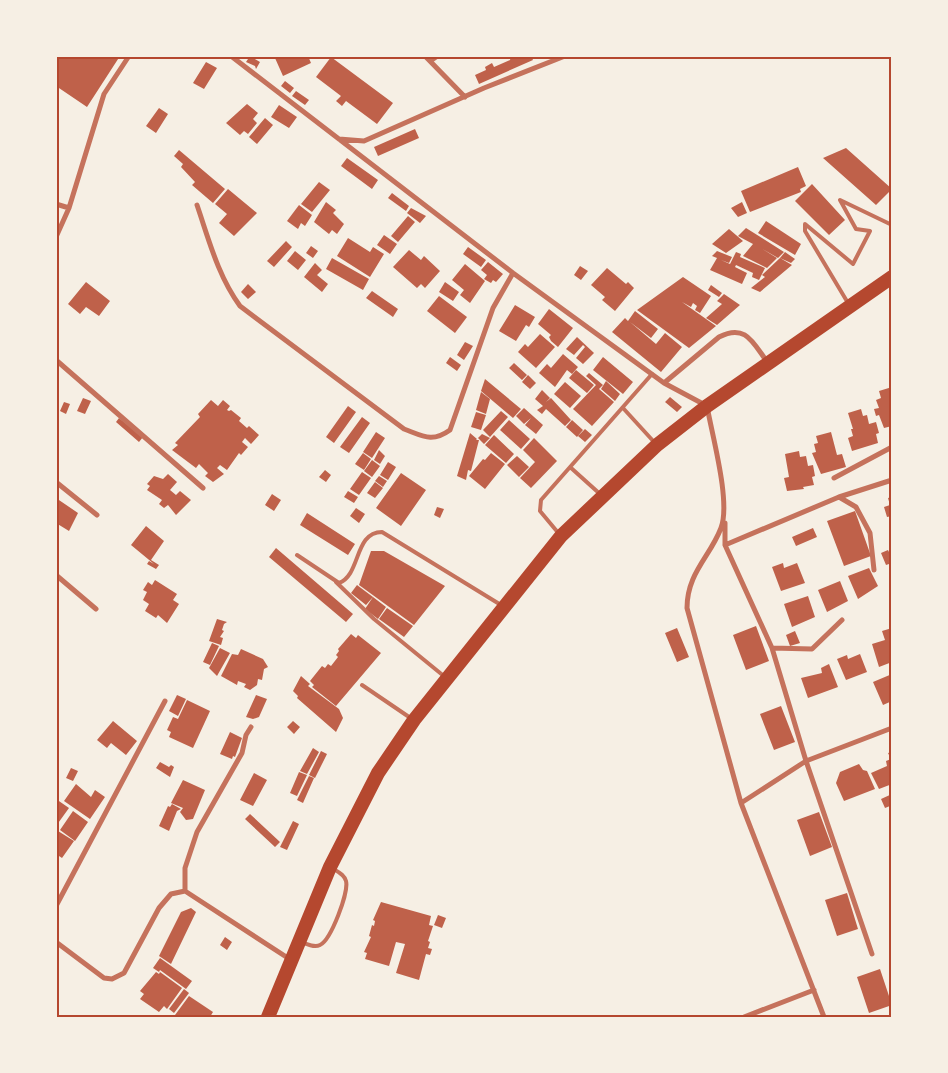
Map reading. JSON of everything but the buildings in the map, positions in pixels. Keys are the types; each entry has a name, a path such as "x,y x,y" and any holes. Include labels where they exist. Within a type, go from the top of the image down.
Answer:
{"highway":[{"path":"268,1017 330,867 378,773 414,720 503,606 561,536 657,445 707,406 892,277"}],"street":[{"path":"56,237 69,208 104,94 129,56"},
{"path":"230,56 513,273 664,383 707,406 723,494 725,545 772,648 806,761 872,954"},
{"path":"425,56 465,97"},
{"path":"338,139 364,140 565,56"},
{"path":"56,204 69,208"},
{"path":"197,204 226,286 240,306 404,429 427,438 439,438 450,430 493,308 513,273"},
{"path":"664,383 719,337 729,332 738,331 747,336 768,363"},
{"path":"56,360 203,488"},
{"path":"834,478 892,447"},
{"path":"725,545 839,497 892,480"},
{"path":"56,482 98,515"},
{"path":"839,497 856,507 870,533 874,570"},
{"path":"725,516 721,529 693,577 687,592 687,608 741,803 824,1017"},
{"path":"56,575 96,609"},
{"path":"772,648 812,649 842,620"},
{"path":"56,906 165,701"},
{"path":"185,891 185,868 196,832 242,753 246,736 251,727"},
{"path":"741,803 806,761 892,728"},
{"path":"56,942 104,978 112,979 124,973 159,908 172,894 185,891 291,961"},
{"path":"744,1017 814,990"}],"lane":[{"path":"430,61 438,56"},
{"path":"851,307 805,231 806,224 853,264 870,231 856,229 840,200 892,225"},
{"path":"561,536 540,511 541,500 652,374"},
{"path":"623,408 657,445"},
{"path":"570,467 602,496"},
{"path":"336,582 342,582 347,578 366,537 376,532 382,532 503,606"},
{"path":"297,555 336,582 374,619 447,679"},
{"path":"362,685 414,720"},
{"path":"299,942 313,946 320,945 330,935 347,889 342,875 330,867"}]}
